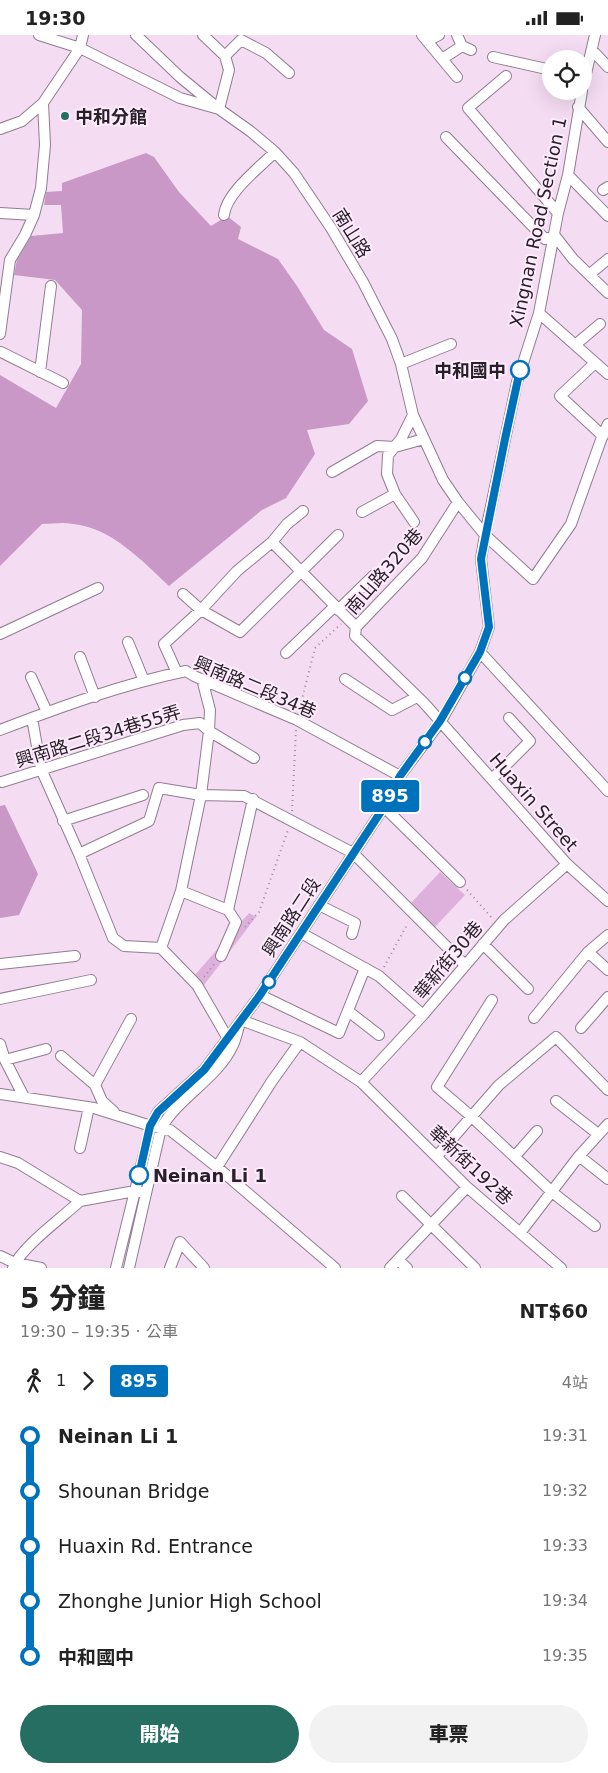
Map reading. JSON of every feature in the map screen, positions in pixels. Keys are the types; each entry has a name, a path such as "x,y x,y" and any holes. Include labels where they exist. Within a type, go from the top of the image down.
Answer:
{"street":[{"name":"南山路","path":"39,35 80,47 180,98 219,109 275,152 294,173 331,228 363,282 392,339 401,364 413,415 442,480 458,503 485,535 533,579 571,524 603,436"},
{"path":"0,129 22,121 43,103 80,47 83,35"},
{"path":"136,35 180,77 219,109 229,70 225,56 203,35"},
{"path":"439,35 425,38 457,77"},
{"path":"442,59 467,48 457,35"},
{"path":"595,35 592,50 608,67"},
{"path":"225,56 241,39 266,53 289,73"},
{"path":"493,57 542,68"},
{"path":"506,76 468,108 558,213"},
{"name":"Xingnan Road Section 1","path":"485,535 516,381 538,313 555,236 558,213 568,175 580,100"},
{"path":"0,335 5,260 25,235 34,215 44,168 43,103"},
{"path":"578,107 608,142"},
{"path":"446,137 545,239 555,236 572,259 608,293"},
{"path":"224,215 224,207 275,152"},
{"path":"568,175 608,216"},
{"path":"0,213 34,215"},
{"path":"590,274 608,259"},
{"path":"40,371 51,286"},
{"path":"538,313 608,374"},
{"path":"575,345 600,324"},
{"path":"401,364 451,344"},
{"path":"0,348 0,352 63,383"},
{"path":"595,363 560,396 603,436 608,424"},
{"path":"413,415 401,439 388,455 387,474 395,494 414,522"},
{"path":"332,472 377,446 395,447 424,439"},
{"path":"362,512 395,494"},
{"name":"南山路320巷","path":"355,632 422,557 458,503"},
{"path":"176,673 164,644 201,610 237,571 272,543 287,524 303,511"},
{"path":"183,594 201,610 240,631 338,535"},
{"name":"興南路二段","path":"156,1127 158,1112 204,1070 260,995 384,807 400,776 440,721 480,652 489,627 481,559 485,535"},
{"name":"Huaxin Street","path":"272,543 440,721 567,864 608,901"},
{"path":"286,653 374,575"},
{"path":"0,633 98,588"},
{"path":"128,642 144,681"},
{"path":"480,652 606,789"},
{"path":"80,657 95,697"},
{"name":"興南路二段34巷","path":"0,730 47,712 144,681 186,671 297,720 400,776"},
{"path":"31,677 47,712"},
{"path":"161,948 180,891 201,795 210,710 202,679"},
{"path":"345,679 392,710 417,697"},
{"path":"32,718 41,769 79,854 113,938 124,946 161,948 197,985 227,1037"},
{"path":"492,779 530,741 509,718"},
{"name":"興南路二段34巷55弄","path":"2,782 183,725 200,723 209,731 254,758"},
{"path":"79,854 149,821 159,788 201,795 244,795 353,853 465,965"},
{"path":"64,821 143,795"},
{"path":"228,910 253,799"},
{"path":"384,807 460,882"},
{"name":"華新街30巷","path":"361,1082 423,1015 500,925 567,864"},
{"path":"180,891 228,910 236,921 220,956"},
{"path":"319,905 355,923 352,934"},
{"path":"301,933 380,976 423,1015"},
{"path":"534,1019 588,952 608,935"},
{"path":"483,944 528,989"},
{"path":"588,952 608,970"},
{"path":"0,964 75,956"},
{"path":"260,995 339,1033 364,967"},
{"path":"0,999 91,980"},
{"path":"581,1028 608,997"},
{"path":"492,1000 437,1087 515,1156 552,1192 595,1226"},
{"path":"348,1011 379,1035"},
{"path":"95,1085 131,1019"},
{"path":"116,1268 140,1192 156,1127 220,1065 233,1045 241,1020"},
{"name":"華新街192巷","path":"241,1020 300,1042 361,1082 467,1187 561,1268"},
{"path":"437,1156 472,1117 495,1081 556,1037 608,1090"},
{"path":"217,1167 272,1081 300,1042"},
{"path":"0,1044 5,1060 24,1097"},
{"path":"5,1060 46,1049"},
{"path":"61,1056 95,1085 102,1101 118,1115"},
{"path":"0,1094 89,1107 170,1130 217,1167 335,1268"},
{"path":"556,1101 598,1134"},
{"path":"80,1149 89,1107"},
{"path":"520,1233 589,1145 608,1124"},
{"path":"515,1156 537,1131"},
{"path":"0,1157 18,1163 80,1201"},
{"path":"580,1157 608,1179"},
{"path":"390,1268 467,1187"},
{"path":"14,1265 28,1247 80,1201 140,1192"},
{"path":"129,1268 140,1192"},
{"path":"402,1196 474,1268"},
{"path":"170,1268 180,1241 204,1268"},
{"path":"0,1256 14,1265 41,1268"},
{"path":"398,1260 407,1268"}],"path":[{"path":"240,934 259,912 292,820 297,720 315,648 342,624"},
{"path":"460,882 493,920 500,925"},
{"path":"380,976 413,914"},
{"path":"197,985 220,956"}],"shaded area":[{"path":"146,153 154,157 179,192 211,226 227,216 241,227 238,239 278,259 324,330 352,349 368,401 349,424 307,430 315,454 286,498 262,510 169,586 137,556 113,539 101,532 69,523 42,524 0,566 0,375 56,408 81,364 82,310 55,280 14,275 17,260 31,236 63,233 61,205 44,205 46,192 62,191 62,183"},
{"path":"5,805 38,874 19,915 0,918 0,806"},
{"path":"440,872 465,895 434,928 410,904"},
{"path":"249,913 256,917 204,985 194,976"}],"bus line":[{"name":"895","path":"139,1175 150,1126 158,1112 204,1070 260,995 384,807 400,776 440,721 480,652 489,627 481,559 516,381 520,370"}],"place":[{"name":"中和分館","path":"65,116"},
{"name":"中和國中","path":"520,370"},
{"name":"Neinan Li 1","path":"139,1175"}]}
